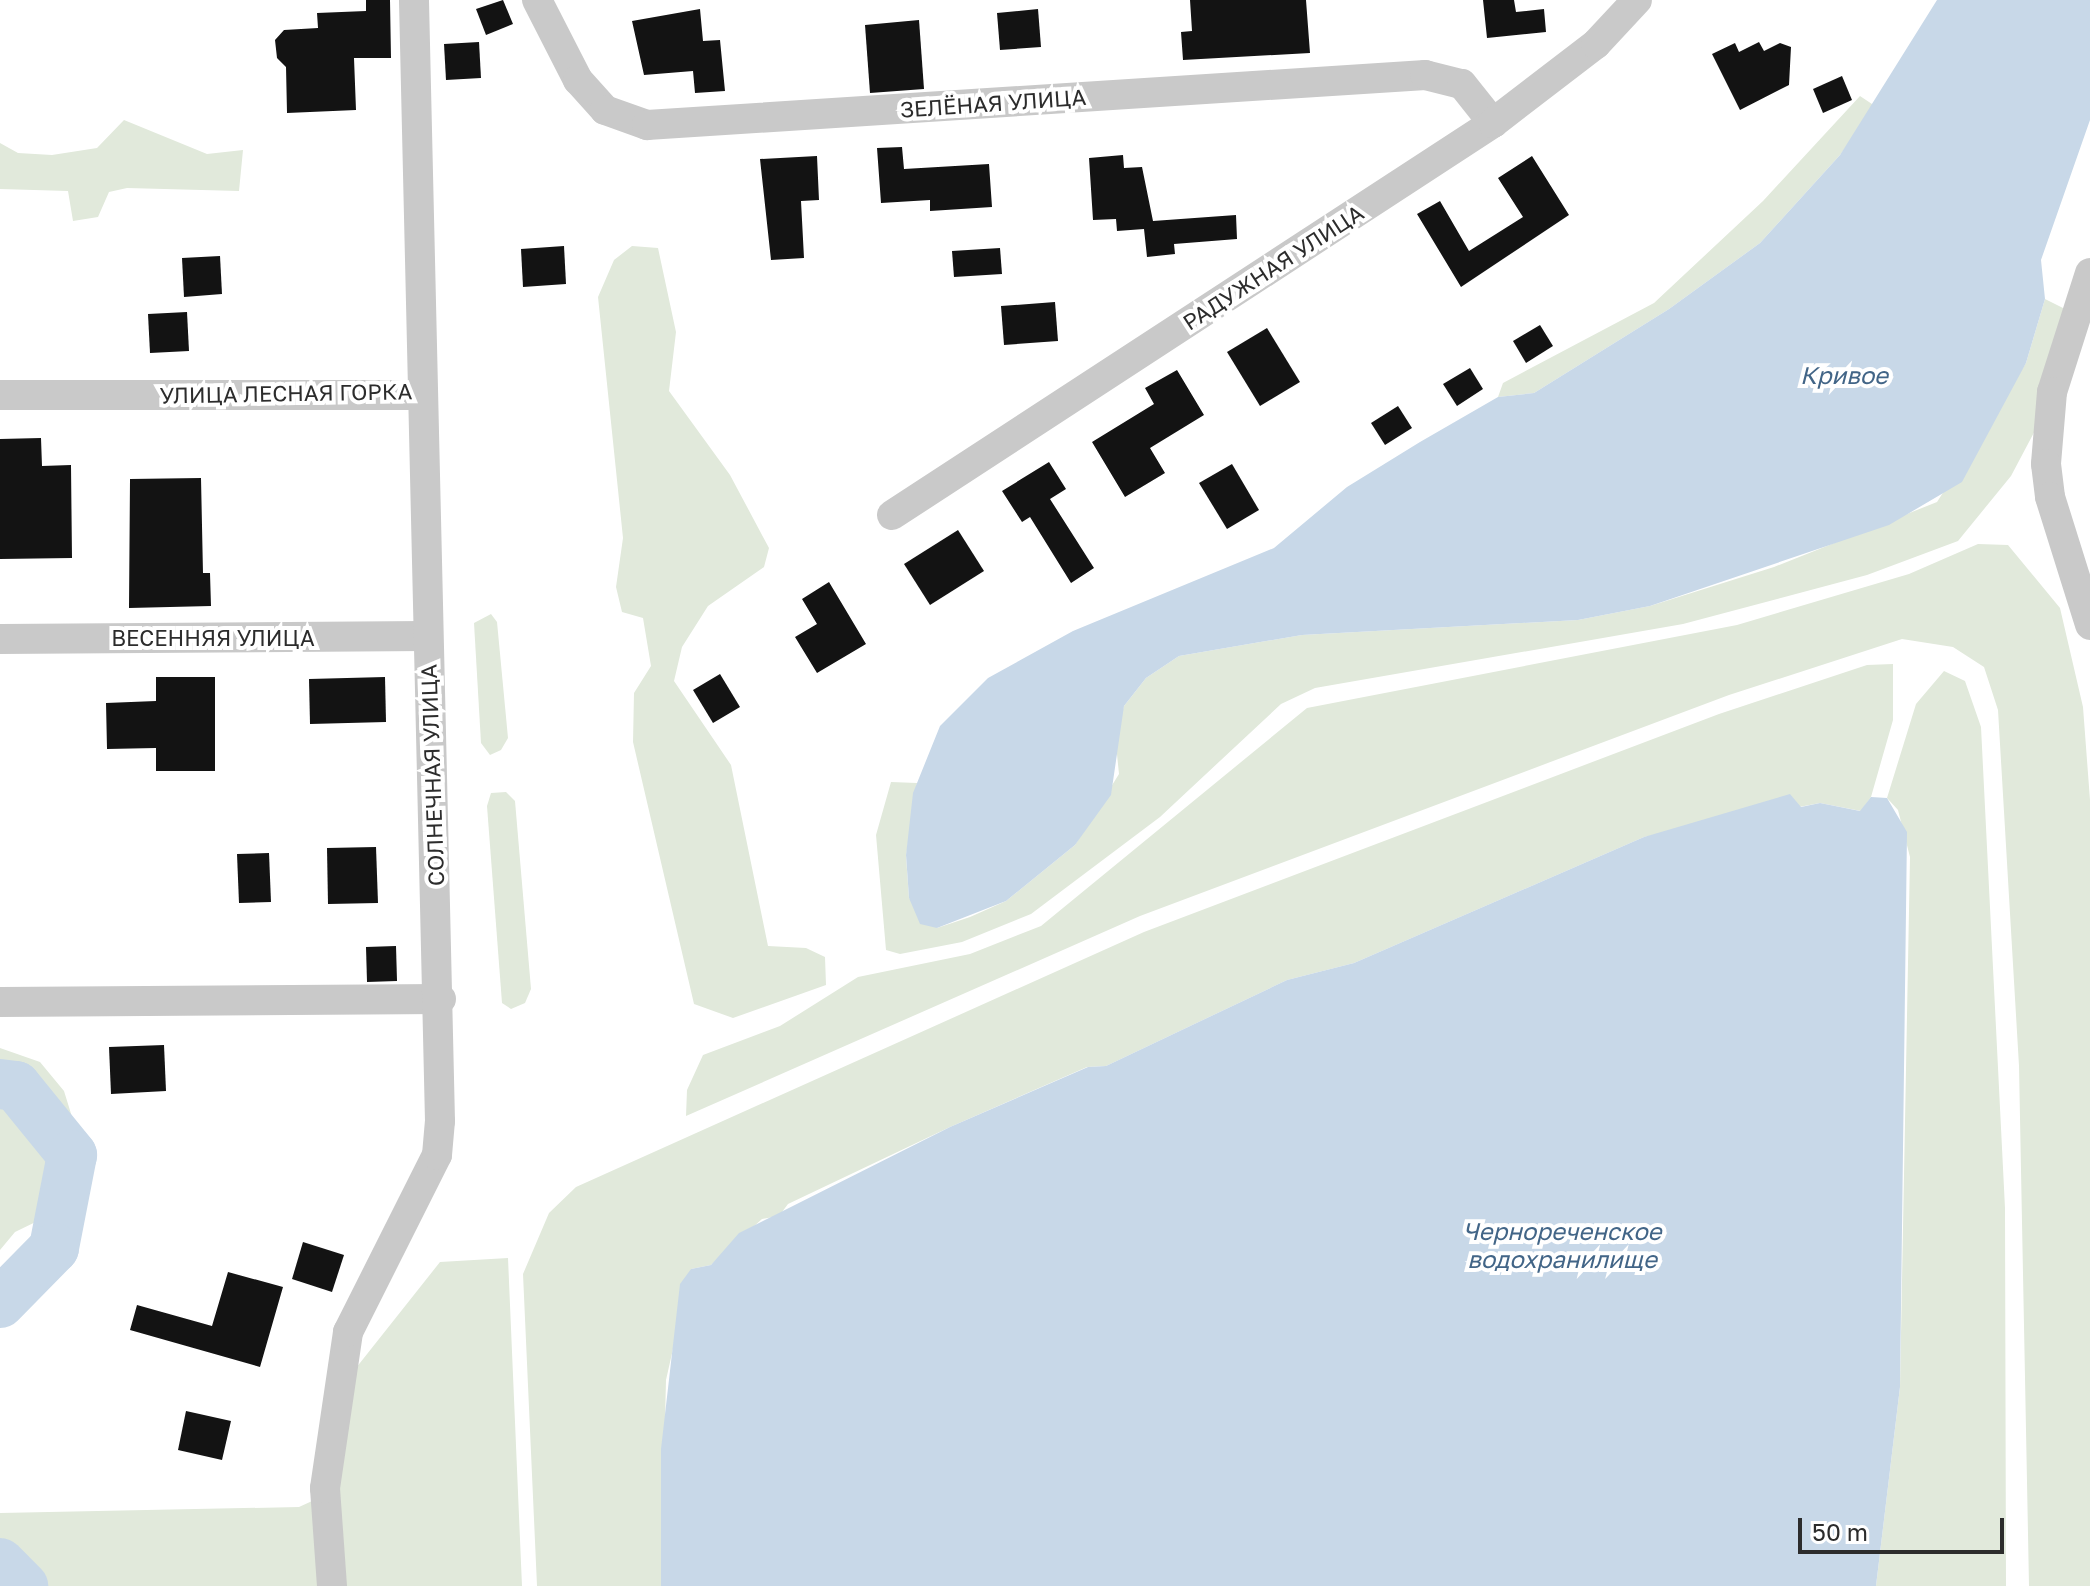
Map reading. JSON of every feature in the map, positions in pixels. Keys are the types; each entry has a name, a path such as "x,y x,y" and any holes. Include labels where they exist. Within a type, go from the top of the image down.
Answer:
{"street":[{"name":"УЛИЦА ЛЕСНАЯ ГОРКА","path":"0,395 421,395 414,0"},
{"name":"ЗЕЛЁНАЯ УЛИЦА","path":"537,0 578,80 605,110 647,125 1425,75 1462,84 1493,123"},
{"name":"РАДУЖНАЯ УЛИЦА","path":"892,515 1493,123 1596,44 1637,0"},
{"path":"2090,273 2052,392 2046,464 2050,497 2090,625"},
{"name":"СОЛНЕЧНАЯ УЛИЦА","path":"332,1586 325,1488 348,1332 437,1155 441,999 426,636 421,395"},
{"name":"ВЕСЕННЯЯ УЛИЦА","path":"0,639 426,636"},
{"path":"0,1002 441,999"}],"shaded area":[{"path":"1860,96 1875,106 1840,155 1760,243 1669,309 1534,393 1498,397 1503,383 1654,303 1763,201"},
{"path":"124,120 207,154 243,150 239,191 127,188 109,192 98,217 73,221 68,191 0,189 0,143 18,153 52,155 97,148"},
{"path":"632,246 658,248 676,332 669,391 730,475 769,548 764,567 708,606 682,647 674,681 731,765 768,946 806,948 825,957 826,985 733,1018 694,1004 633,742 634,693 651,666 643,618 622,612 616,587 623,538 598,297 614,260"},
{"path":"2045,299 2065,309 2039,423 2011,476 1958,541 1867,575 1683,624 1315,688 1281,704 1160,817 1031,914 962,942 900,954 886,950 876,835 891,782 917,783 906,856 909,898 937,928 970,917 1006,901 1075,845 1119,774 1115,735 1124,706 1146,678 1179,656 1302,635 1578,620 1650,606 1774,567 1937,502 2026,363"},
{"path":"1978,544 2008,545 2060,608 2083,707 2090,800 2090,1586 2029,1586 2019,1066 1998,710 1984,667 1953,647 1902,639 1729,695 1140,916 686,1116 687,1090 703,1055 780,1026 858,977 970,954 1041,926 1307,708 1737,625 1909,574"},
{"path":"491,614 497,622 508,738 501,750 490,755 481,743 474,623"},
{"path":"1893,664 1893,720 1871,797 1861,811 1820,803 1644,837 1354,963 1287,980 1106,1066 1087,1067 950,1127 788,1204 779,1216 762,1219 711,1265 691,1269 666,1380 661,1586 537,1586 523,1274 549,1213 576,1187 1144,932 1719,714 1867,665"},
{"path":"1944,671 1965,681 1981,727 2005,1208 2006,1586 1876,1586 1900,1387 1910,857 1898,810 1887,798 1916,704"},
{"path":"506,792 515,801 531,989 525,1003 511,1009 502,1003 487,806 491,793"},
{"path":"0,1048 40,1062 64,1091 81,1146 54,1109 22,1081 0,1072"},
{"path":"0,1103 25,1112 60,1155 50,1215 15,1232 0,1250"},
{"path":"508,1258 522,1586 0,1586 0,1513 299,1507 334,1491 352,1373 440,1262"}],"water":[{"name":"Кривое","path":"1937,0 2090,0 2090,120 2041,260 2045,299 2026,363 1962,482 1889,525 1650,606 1578,620 1302,635 1179,656 1146,678 1124,706 1111,795 1075,845 1006,901 937,928 920,924 909,898 906,855 913,793 940,726 988,678 1073,631 1274,548 1347,487 1420,442 1498,397 1534,393 1669,309 1760,243 1840,155"},
{"name":"Чернореченское водохранилище","path":"1790,794 1801,807 1820,803 1860,811 1871,797 1887,798 1907,832 1900,1387 1876,1586 661,1586 661,1449 680,1284 691,1269 711,1265 739,1233 950,1127 1088,1067 1106,1066 1287,980 1354,963 1644,837"}],"building":[{"path":"366,0 390,0 391,58 354,58 356,110 287,113 286,67 277,58 275,40 284,30 318,28 317,13 366,11"},
{"path":"503,0 513,24 486,35 476,9"},
{"path":"1190,0 1306,0 1310,53 1183,60 1181,32 1192,31"},
{"path":"1483,0 1514,0 1516,12 1544,9 1546,32 1487,38"},
{"path":"700,9 703,41 720,40 725,91 695,93 693,71 644,75 632,21"},
{"path":"1038,9 1041,47 1000,50 997,13"},
{"path":"919,20 924,89 870,93 865,25"},
{"path":"479,42 481,78 446,80 444,44"},
{"path":"1759,42 1764,51 1780,43 1791,47 1789,85 1740,110 1712,54 1735,43 1739,52"},
{"path":"1842,76 1852,100 1823,113 1813,89"},
{"path":"902,147 904,169 989,164 992,207 930,211 930,200 881,203 877,148"},
{"path":"1123,155 1124,168 1142,167 1153,221 1236,215 1237,239 1174,244 1175,254 1147,257 1144,229 1117,231 1116,219 1093,220 1089,158"},
{"path":"817,156 819,200 801,201 804,258 771,260 760,159"},
{"path":"1532,156 1569,215 1461,287 1417,214 1440,201 1469,251 1523,217 1498,178"},
{"path":"564,246 566,284 523,287 521,249"},
{"path":"1000,248 1002,274 954,277 952,251"},
{"path":"220,256 222,294 184,297 182,258"},
{"path":"1055,302 1058,341 1004,345 1001,306"},
{"path":"187,312 189,351 150,353 148,314"},
{"path":"1540,325 1553,346 1526,363 1513,341"},
{"path":"1267,328 1300,382 1260,406 1227,352"},
{"path":"1470,368 1483,389 1457,406 1443,384"},
{"path":"1177,370 1204,415 1150,448 1165,473 1125,497 1092,442 1154,404 1145,388"},
{"path":"1398,406 1412,428 1385,445 1371,423"},
{"path":"41,438 42,466 71,465 72,558 0,559 0,439"},
{"path":"1049,462 1066,489 1050,499 1094,568 1071,583 1030,517 1022,522 1002,491"},
{"path":"1232,464 1259,510 1227,529 1199,483"},
{"path":"201,478 203,573 210,573 211,606 129,608 130,479"},
{"path":"958,530 984,571 930,605 904,564"},
{"path":"829,582 866,644 817,673 795,637 817,624 802,599"},
{"path":"720,674 740,707 713,723 693,690"},
{"path":"156,677 215,677 215,771 156,771 156,748 107,749 106,703 156,701"},
{"path":"385,677 386,722 310,724 309,679"},
{"path":"376,847 378,903 328,904 327,848"},
{"path":"269,853 271,902 239,903 237,854"},
{"path":"396,946 397,981 367,982 366,947"},
{"path":"164,1045 166,1091 111,1094 109,1047"},
{"path":"303,1242 344,1255 332,1292 292,1279"},
{"path":"228,1272 283,1287 260,1367 130,1330 137,1305 212,1326"},
{"path":"186,1411 231,1421 222,1460 178,1450"}],"waterway":[{"path":"0,1084 16,1086 72,1155 54,1248 0,1303"},
{"path":"0,1563 23,1586"}]}
